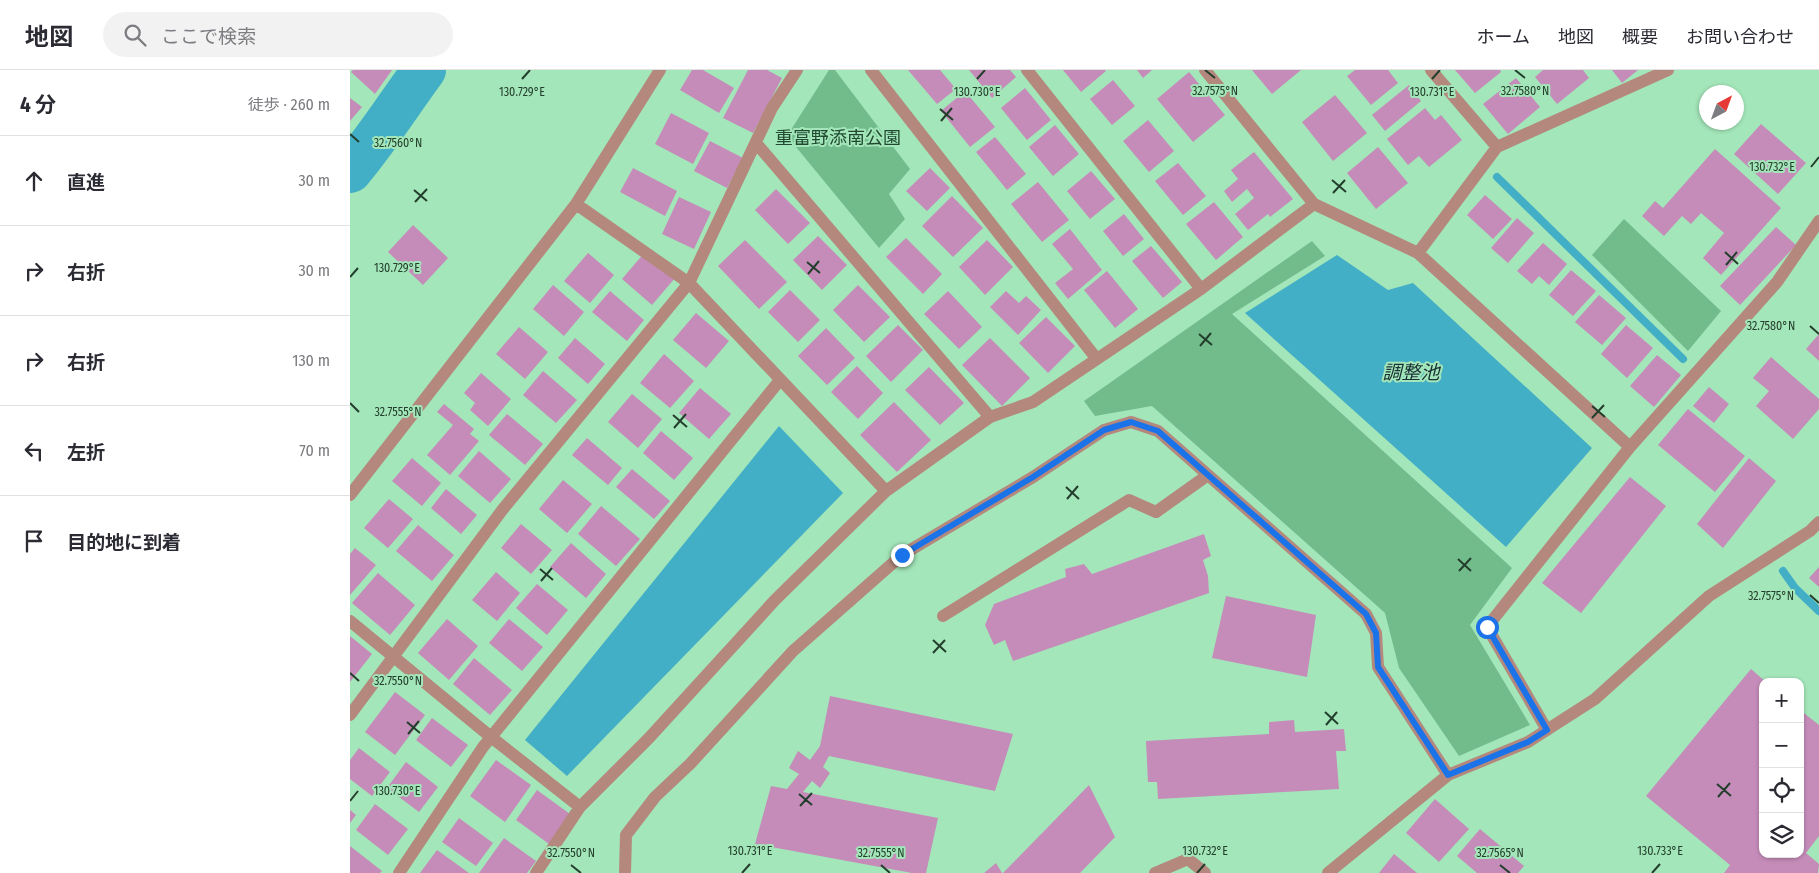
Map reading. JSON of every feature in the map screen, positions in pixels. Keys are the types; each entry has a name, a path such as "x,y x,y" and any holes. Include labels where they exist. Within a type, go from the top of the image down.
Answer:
{"street":[{"path":"350,495 576,204 660,70"},
{"path":"350,715 392,655 503,508 689,283 772,108 797,70"},
{"path":"871,70 1096,358"},
{"path":"1027,70 1201,289"},
{"path":"1205,70 1314,204 1418,253 1630,447"},
{"path":"1431,70 1498,147"},
{"path":"1418,253 1498,147 1668,70"},
{"path":"756,143 990,417"},
{"path":"576,204 689,283 886,491"},
{"path":"536,873 580,807 649,738 775,600 886,491 990,417 1033,402 1201,289 1314,204"},
{"path":"1547,730 1487,627 1630,447 1777,282 1819,221"},
{"path":"399,873 491,737 780,380"},
{"path":"625,873 626,835 655,797 690,764 793,650 902,555 1033,477 1104,430 1131,422 1158,431 1366,614 1376,633 1378,667 1448,775"},
{"path":"944,616 1129,500 1156,512 1208,475"},
{"path":"1328,873 1448,775 1528,742 1595,698 1709,596 1810,530 1819,522"},
{"path":"350,621 491,737 580,807"},
{"path":"1155,873 1188,859 1205,873"}],"green space":[{"name":"重富野添南公園","path":"829,70 835,70 910,169 889,194 905,219 879,248 787,136"},
{"path":"1624,219 1721,311 1688,351 1592,255"},
{"path":"1312,241 1325,256 1232,314 1512,568 1470,625 1530,725 1459,756 1399,668 1385,613 1152,406 1095,416 1084,401"}],"water":[{"name":"調整池","path":"1337,255 1388,290 1413,283 1592,448 1506,547 1245,313"},
{"path":"779,426 843,493 567,776 525,740"}],"building":[{"path":"353,70 392,70 375,94 351,72"},
{"path":"692,70 703,70 734,88 719,113 680,90"},
{"path":"748,70 767,70 782,78 753,133 723,118"},
{"path":"908,70 940,70 956,89 937,104"},
{"path":"969,70 1010,70 1016,77 992,98"},
{"path":"1063,70 1105,70 1106,71 1081,92"},
{"path":"1137,70 1152,70 1143,78"},
{"path":"1252,70 1301,70 1272,94"},
{"path":"1355,70 1388,70 1398,83 1371,105 1347,76"},
{"path":"1455,70 1500,70 1501,72 1475,93"},
{"path":"1543,70 1583,70 1589,78 1557,104 1535,77"},
{"path":"1612,70 1638,70 1622,83"},
{"path":"1189,72 1225,115 1193,142 1157,99"},
{"path":"1516,78 1540,107 1508,134 1483,104"},
{"path":"1113,80 1135,106 1112,125 1090,99"},
{"path":"1409,85 1421,101 1385,131 1372,115"},
{"path":"1025,88 1051,120 1027,140 1001,108"},
{"path":"965,91 995,127 970,147 941,111"},
{"path":"1335,95 1367,133 1333,161 1302,122"},
{"path":"350,98 362,107 350,121"},
{"path":"1425,108 1435,120 1441,115 1462,140 1429,167 1419,156 1408,165 1387,139"},
{"path":"671,113 709,133 693,164 655,144"},
{"path":"1148,120 1174,151 1149,172 1123,141"},
{"path":"1761,124 1806,163 1778,194 1734,154"},
{"path":"1055,125 1079,154 1053,176 1029,147"},
{"path":"995,137 1026,174 1007,190 976,152"},
{"path":"710,141 743,158 727,188 694,171"},
{"path":"1378,147 1408,183 1376,209 1347,173"},
{"path":"1715,149 1781,208 1721,275 1703,258 1724,233 1701,213 1691,224 1682,216 1664,236 1642,216 1655,201 1663,208"},
{"path":"1254,152 1293,199 1270,217 1268,214 1248,230 1235,214 1254,198 1247,189 1232,202 1224,191 1238,179 1231,170"},
{"path":"1178,163 1206,196 1183,215 1155,181"},
{"path":"633,168 677,191 665,216 620,192"},
{"path":"930,168 950,188 927,211 906,191"},
{"path":"1091,171 1115,199 1090,219 1067,191"},
{"path":"1038,182 1069,220 1042,242 1011,204"},
{"path":"776,189 810,223 788,244 755,210"},
{"path":"1485,195 1512,219 1493,239 1467,215"},
{"path":"952,196 983,228 953,257 922,226"},
{"path":"679,197 711,212 694,249 662,234"},
{"path":"1214,202 1243,237 1216,260 1186,224"},
{"path":"1124,214 1144,239 1123,256 1103,231"},
{"path":"1517,218 1534,233 1508,263 1491,248"},
{"path":"413,225 448,258 423,285 388,252"},
{"path":"1776,227 1796,245 1740,305 1720,286"},
{"path":"1070,229 1102,270 1068,299 1055,283 1073,269 1052,244"},
{"path":"818,236 847,265 822,290 793,260"},
{"path":"906,238 942,274 923,294 886,257"},
{"path":"745,240 787,282 759,309 718,266"},
{"path":"987,240 1013,267 985,295 959,267"},
{"path":"1543,243 1567,264 1549,285 1539,276 1532,284 1517,271"},
{"path":"1151,246 1182,282 1163,298 1132,261"},
{"path":"645,252 675,278 652,305 622,279"},
{"path":"588,253 614,275 590,303 564,281"},
{"path":"1571,270 1596,291 1573,316 1549,295"},
{"path":"1107,271 1138,309 1115,328 1084,290"},
{"path":"553,285 584,312 564,336 533,309"},
{"path":"858,285 890,317 864,342 833,310"},
{"path":"790,290 820,320 798,342 768,312"},
{"path":"610,291 644,320 627,341 592,312"},
{"path":"948,291 982,327 959,349 924,314"},
{"path":"1006,291 1019,303 1026,296 1041,310 1018,335 990,307"},
{"path":"1599,295 1626,318 1602,345 1575,322"},
{"path":"696,313 729,341 706,368 673,340"},
{"path":"1046,317 1075,346 1048,373 1019,343"},
{"path":"898,325 923,350 891,382 866,356"},
{"path":"1626,325 1653,348 1627,378 1601,354"},
{"path":"519,327 548,352 525,379 496,354"},
{"path":"826,328 855,358 827,385 798,356"},
{"path":"1819,334 1819,361 1806,349"},
{"path":"575,338 605,364 588,384 558,358"},
{"path":"990,338 1030,378 1002,406 962,365"},
{"path":"664,354 694,381 670,408 640,383"},
{"path":"1657,355 1681,375 1654,407 1630,386"},
{"path":"1771,357 1819,399 1819,409 1793,439 1756,406 1769,391 1753,378"},
{"path":"857,366 883,393 858,419 831,392"},
{"path":"929,367 964,403 940,425 905,390"},
{"path":"543,371 577,400 556,423 523,395"},
{"path":"481,373 511,399 488,426 470,410 475,403 464,393"},
{"path":"1709,387 1729,404 1714,423 1693,406"},
{"path":"700,388 731,414 709,439 679,413"},
{"path":"632,394 662,419 638,448 608,422"},
{"path":"894,402 931,440 897,472 860,435"},
{"path":"444,404 474,429 470,434 479,441 450,475 427,455 453,425 437,412"},
{"path":"1688,409 1745,456 1715,492 1658,445"},
{"path":"507,414 543,444 525,465 489,435"},
{"path":"661,431 693,458 674,480 643,453"},
{"path":"587,438 622,468 608,485 572,455"},
{"path":"479,451 511,479 490,503 458,476"},
{"path":"412,458 441,483 422,506 392,481"},
{"path":"1749,458 1776,481 1723,548 1697,524"},
{"path":"632,469 670,501 654,519 616,487"},
{"path":"1630,477 1666,506 1581,613 1542,583"},
{"path":"563,480 592,504 567,533 539,509"},
{"path":"446,489 477,515 461,534 431,508"},
{"path":"389,499 413,519 388,548 364,528"},
{"path":"601,506 640,539 616,566 578,534"},
{"path":"521,524 552,550 531,574 501,548"},
{"path":"418,525 454,555 432,581 396,551"},
{"path":"1204,534 1211,556 1203,560 1208,576 1209,593 1013,661 1005,640 994,645 985,625 994,604 1066,577 1065,569 1084,564 1092,574"},
{"path":"571,543 606,574 586,598 550,567"},
{"path":"355,548 376,565 350,595 350,554"},
{"path":"1819,567 1819,587 1809,578"},
{"path":"496,572 520,593 497,621 472,600"},
{"path":"378,573 415,605 390,635 352,603"},
{"path":"537,584 568,610 547,635 516,608"},
{"path":"1226,596 1316,615 1307,677 1212,658"},
{"path":"447,619 478,646 449,680 418,653"},
{"path":"509,619 543,647 522,671 489,643"},
{"path":"350,636 372,654 350,682"},
{"path":"474,658 512,690 490,715 453,684"},
{"path":"1751,669 1761,678 1759,678 1759,858 1804,858 1804,713 1819,725 1819,836 1806,853 1819,864 1818,873 1724,873 1730,865 1646,796"},
{"path":"395,692 425,715 395,755 365,732"},
{"path":"830,696 1013,734 995,791 829,756 823,767 830,773 820,788 812,781 803,792 938,818 926,873 912,873 755,844 771,786 787,789 799,774 789,768 798,751 810,760 820,746"},
{"path":"432,718 468,745 451,767 416,740"},
{"path":"1294,720 1295,732 1344,729 1346,751 1336,751 1339,789 1158,799 1157,782 1148,782 1146,741 1269,734 1269,722"},
{"path":"359,748 390,772 372,796 350,779 350,760"},
{"path":"496,760 531,785 505,822 470,796"},
{"path":"406,762 438,787 419,812 387,788"},
{"path":"1089,785 1115,837 1080,873 1003,873"},
{"path":"537,790 570,814 549,844 516,820"},
{"path":"1435,799 1469,829 1439,862 1406,833"},
{"path":"375,804 408,829 388,855 356,830"},
{"path":"350,810 356,815 350,823"},
{"path":"459,818 493,843 476,866 442,842"},
{"path":"1480,829 1524,866 1518,873 1477,873 1457,856"},
{"path":"504,838 536,861 527,873 479,873"},
{"path":"350,846 382,871 380,873 350,873"},
{"path":"437,850 469,873 420,873"},
{"path":"1394,854 1417,873 1379,873"},
{"path":"996,863 1002,873 984,873"}],"waterway":[{"path":"350,171 379,134 424,70"},
{"path":"1497,177 1683,359"},
{"path":"1783,571 1795,588 1819,611"}],"route":[{"path":"902,555 1033,477 1104,430 1131,422 1158,431 1366,614 1376,633 1378,667 1448,775 1528,742 1547,730 1487,627"}]}
